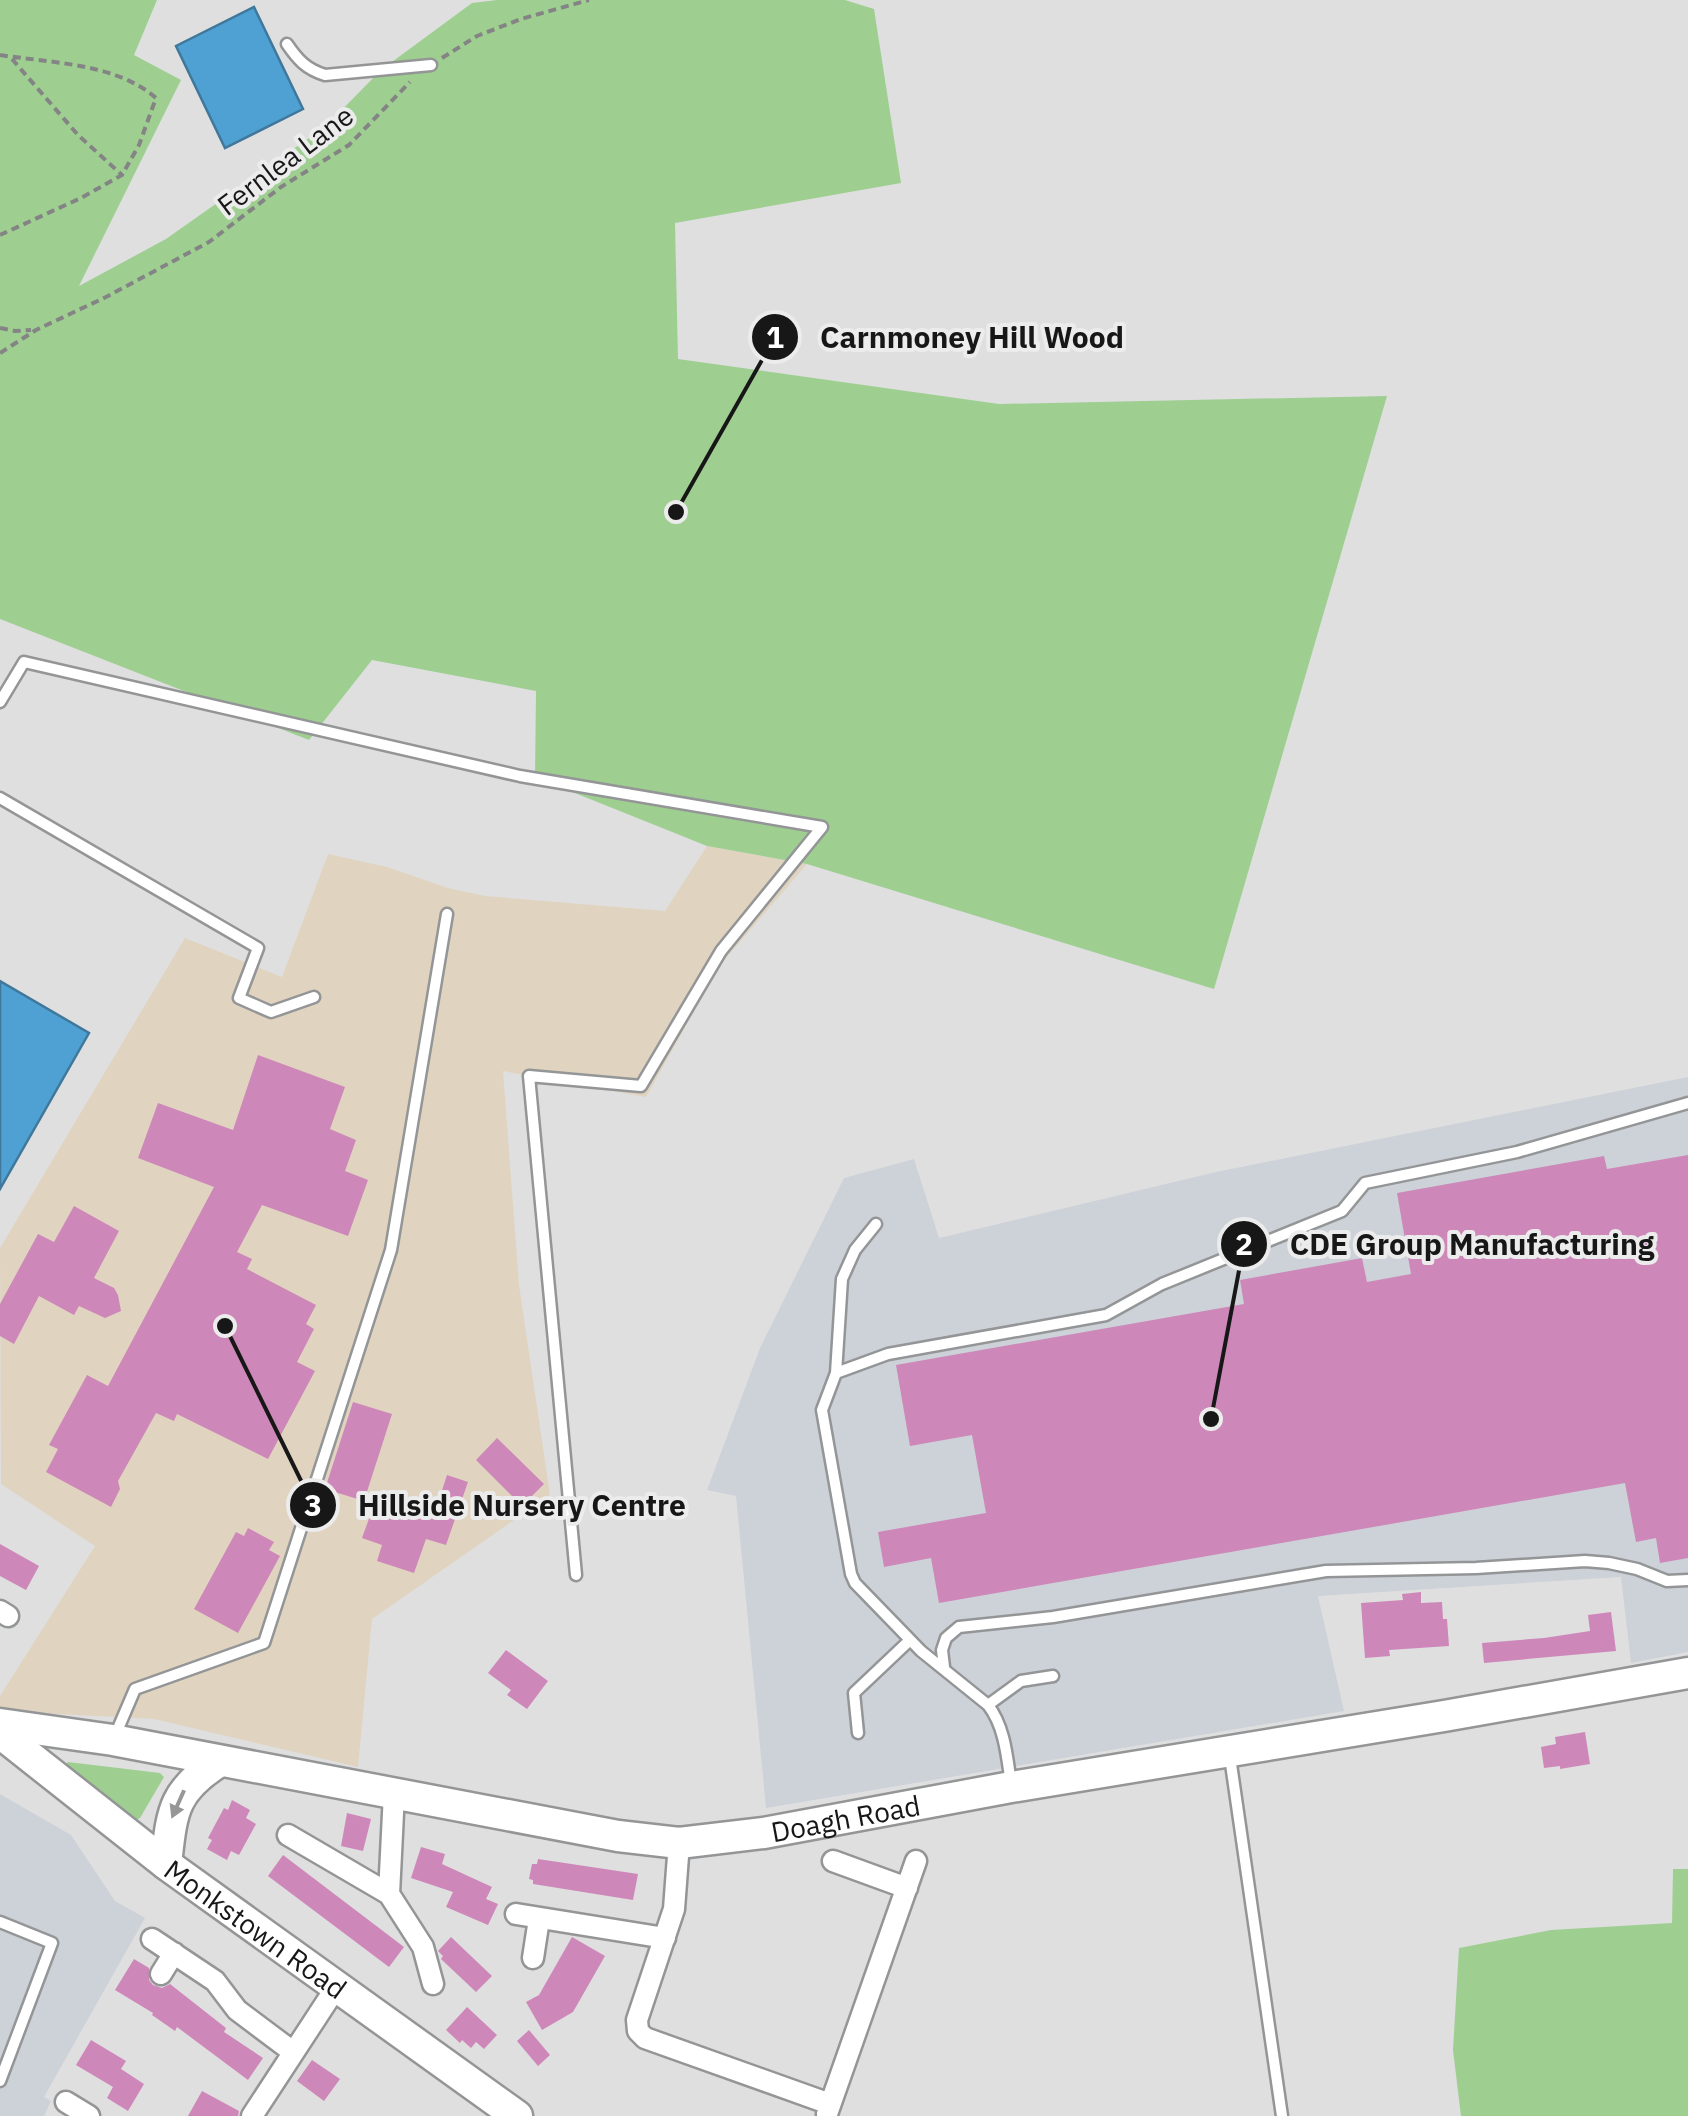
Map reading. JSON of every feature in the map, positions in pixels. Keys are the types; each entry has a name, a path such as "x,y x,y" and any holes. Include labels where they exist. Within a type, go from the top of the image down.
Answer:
{"main road":[{"name":"Doagh Road","path":"0,1724 113,1740 618,1836 679,1842 764,1833 1012,1786 1688,1673"},
{"name":"Monkstown Road","path":"0,1733 166,1864 517,2116"},
{"path":"166,1864 170,1822 183,1790 220,1761"}],"street":[{"path":"389,1894 394,1793"},
{"path":"288,1835 389,1894 423,1946 433,1984"},
{"path":"679,1842 674,1909 637,2020 638,2031 645,2038 828,2110 916,1861"},
{"path":"834,1861 907,1888"},
{"path":"516,1914 665,1938"},
{"path":"534,1958 540,1918"},
{"path":"152,1938 215,1980 238,2010 293,2052"},
{"path":"161,1974 174,1953"},
{"path":"252,2116 337,1986"},
{"path":"66,2102 90,2116"}],"lane":[{"path":"287,44 309,70 324,76 430,65"},
{"path":"0,702 24,662 520,776 822,827 721,951 641,1086 530,1076 576,1575"},
{"path":"0,798 258,948 239,998 271,1012 314,998"},
{"path":"113,1740 135,1690 264,1643 390,1250 448,914"},
{"path":"836,1373 888,1354 1106,1315 1162,1284 1342,1211 1366,1183 1518,1152 1688,1103"},
{"path":"876,1224 855,1250 842,1279 836,1373 822,1410 851,1574 910,1640 988,1705 996,1716 1012,1786"},
{"path":"944,1667 942,1650 946,1638 959,1626 1053,1618 1326,1571 1585,1562 1609,1563 1667,1581 1688,1580"},
{"path":"858,1733 854,1693 910,1640"},
{"path":"988,1705 1021,1681 1053,1676"},
{"path":"1229,1751 1282,2116"},
{"path":"0,1922 52,1943 0,2081"}],"path":[{"name":"Fernlea Lane","path":"0,353 36,330 208,242 280,187 349,145 430,65 476,36 589,0"},
{"path":"0,55 107,72 141,84 156,98 139,145 122,175 0,235"},
{"path":"10,56 78,135 122,175"},
{"path":"0,328 36,330"}],"shaded area":[{"path":"707,846 807,864 720,965 646,1097 503,1071 519,1285 550,1495 372,1619 358,1767 154,1719 0,1711 0,1696 95,1546 1,1484 0,1248 185,938 282,977 328,854 485,896 665,911"},
{"path":"1688,1077 1688,1652 1631,1663 1621,1577 1318,1596 1344,1711 766,1808 736,1496 707,1490 760,1348 844,1178 914,1159 939,1238 1216,1172"},
{"path":"0,1794 71,1835 115,1901 145,1918 44,2097 51,2101 44,2116 0,2116"}],"green space":[{"path":"0,0 157,0 134,55 181,80 79,286 166,239 326,126 381,70 472,3 845,0 874,9 901,183 675,223 678,359 999,404 1387,396 1214,989 807,864 707,846 535,777 536,691 372,660 309,740 0,619"},
{"path":"68,1762 160,1773 164,1777 140,1818 134,1821 62,1768"},
{"path":"1673,1869 1688,1869 1688,2116 1461,2116 1453,2050 1459,1948 1551,1930 1672,1923"}],"water":[{"path":"254,7 303,109 225,148 176,46"},
{"path":"0,981 89,1033 0,1189"}],"building":[{"path":"258,1055 345,1087 330,1129 356,1140 345,1171 368,1180 348,1236 262,1205 237,1252 252,1259 247,1269 316,1305 306,1324 314,1329 297,1362 315,1371 268,1459 177,1414 174,1421 156,1413 118,1481 120,1489 111,1507 46,1472 58,1449 49,1445 87,1375 108,1386 214,1187 138,1158 158,1103 233,1130"},
{"path":"1688,1155 1688,1558 1660,1563 1656,1538 1636,1542 1625,1483 939,1603 931,1558 884,1567 878,1532 986,1513 972,1435 910,1446 896,1365 1244,1304 1240,1280 1362,1258 1367,1282 1411,1274 1397,1193 1604,1156 1607,1169"},
{"path":"74,1206 119,1231 94,1278 114,1288 121,1311 105,1318 79,1306 74,1315 39,1296 14,1344 0,1336 0,1304 38,1234 54,1242"},
{"path":"353,1402 392,1414 364,1501 325,1489"},
{"path":"497,1438 544,1484 522,1506 476,1460"},
{"path":"447,1475 468,1482 446,1545 426,1539 414,1573 377,1561 382,1545 362,1538 374,1505 412,1518 416,1506 435,1512"},
{"path":"248,1528 274,1542 269,1550 280,1556 238,1633 194,1609 236,1532 244,1536"},
{"path":"0,1544 39,1566 26,1590 0,1576"},
{"path":"1421,1592 1421,1603 1442,1602 1449,1646 1389,1650 1390,1656 1365,1658 1361,1603 1403,1600 1402,1594"},
{"path":"1611,1612 1616,1651 1484,1663 1482,1643 1590,1631 1588,1615"},
{"path":"506,1650 548,1681 527,1709 507,1695 511,1690 488,1673"},
{"path":"1585,1732 1590,1764 1544,1768 1541,1747 1556,1744 1555,1737"},
{"path":"232,1800 250,1810 246,1818 256,1824 239,1855 231,1851 227,1860 207,1849 212,1840 208,1838"},
{"path":"347,1813 371,1819 363,1851 341,1846"},
{"path":"421,1847 445,1854 442,1864 492,1887 486,1899 498,1904 488,1925 446,1907 453,1892 411,1878"},
{"path":"283,1855 404,1947 389,1967 268,1876"},
{"path":"538,1859 638,1874 633,1900 533,1884 529,1879 532,1864 537,1864"},
{"path":"451,1937 492,1976 476,1992 441,1959 438,1951"},
{"path":"572,1937 605,1956 573,2012 542,2030 526,2002 539,1995"},
{"path":"134,1959 149,1968 153,1985 162,1988 170,1984 226,2028 224,2032 263,2058 248,2080 177,2027 175,2031 115,1990"},
{"path":"467,2007 497,2035 484,2049 476,2042 471,2048 462,2040 460,2043 446,2030"},
{"path":"529,2030 550,2055 538,2066 517,2041"},
{"path":"91,2040 126,2061 121,2069 144,2084 128,2111 107,2098 113,2087 76,2065"},
{"path":"312,2060 340,2079 324,2101 297,2081"},
{"path":"202,2091 239,2111 238,2116 188,2116"}],"place":[{"name":"Carnmoney Hill Wood","path":"676,512"},
{"name":"Hillside Nursery Centre","path":"225,1326"},
{"name":"CDE Group Manufacturing","path":"1211,1419"}]}
